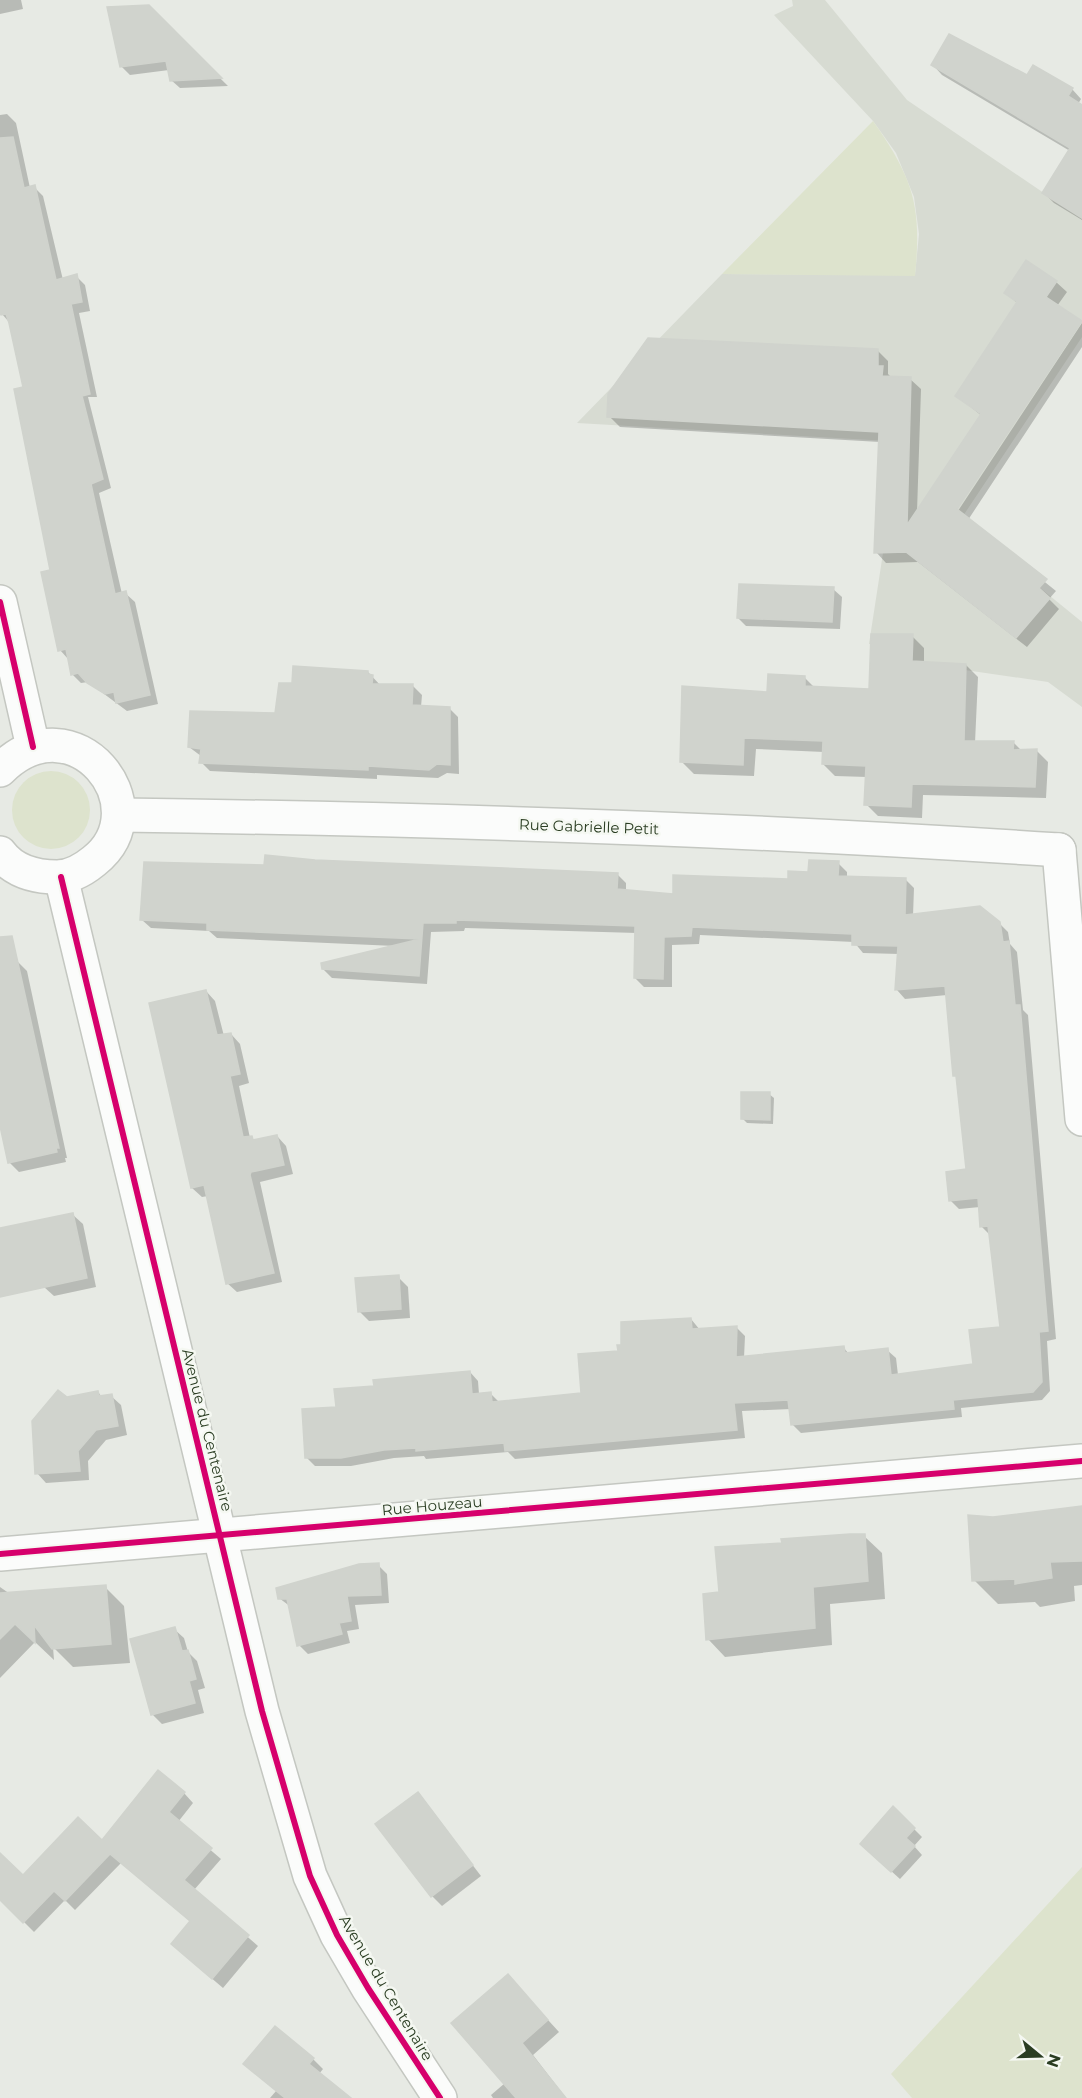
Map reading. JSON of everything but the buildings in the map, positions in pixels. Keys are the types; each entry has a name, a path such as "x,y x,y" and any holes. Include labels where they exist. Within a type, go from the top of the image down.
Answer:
{"street":[{"path":"0,602 33,747"},
{"path":"0,770 11,759 33,747 71,748 96,762 108,776 120,814 112,837 100,856 86,868 61,877 27,873 1,857"},
{"name":"Rue Gabrielle Petit","path":"120,814 1070,843"},
{"path":"1070,843 1082,1119"},
{"name":"Avenue du Centenaire","path":"61,877 262,1711 310,1876 337,1935 440,2098"},
{"name":"Rue Houzeau","path":"0,1554 1082,1461"}],"shaded area":[{"path":"792,0 825,0 907,100 1082,219 1082,337 959,522 1082,622 1082,707 1048,682 965,670 909,668 909,645 869,644 883,553 889,441 577,423 722,274 915,275 919,234 914,197 896,153 873,121 774,15 793,6"}],"green space":[{"path":"873,121 897,159 912,194 917,230 915,276 722,274"},
{"path":"43,771 59,771 73,777 84,788 90,802 90,818 84,832 73,843 59,849 43,849 29,843 18,832 12,818 12,802 18,788 29,777"},
{"path":"1082,1867 1082,2098 912,2098 891,2074"}],"cycle path":[{"path":"0,602 33,747"},
{"path":"61,877 262,1711 310,1876 337,1935 368,1988 440,2098"},
{"path":"0,1554 1082,1461"}]}
